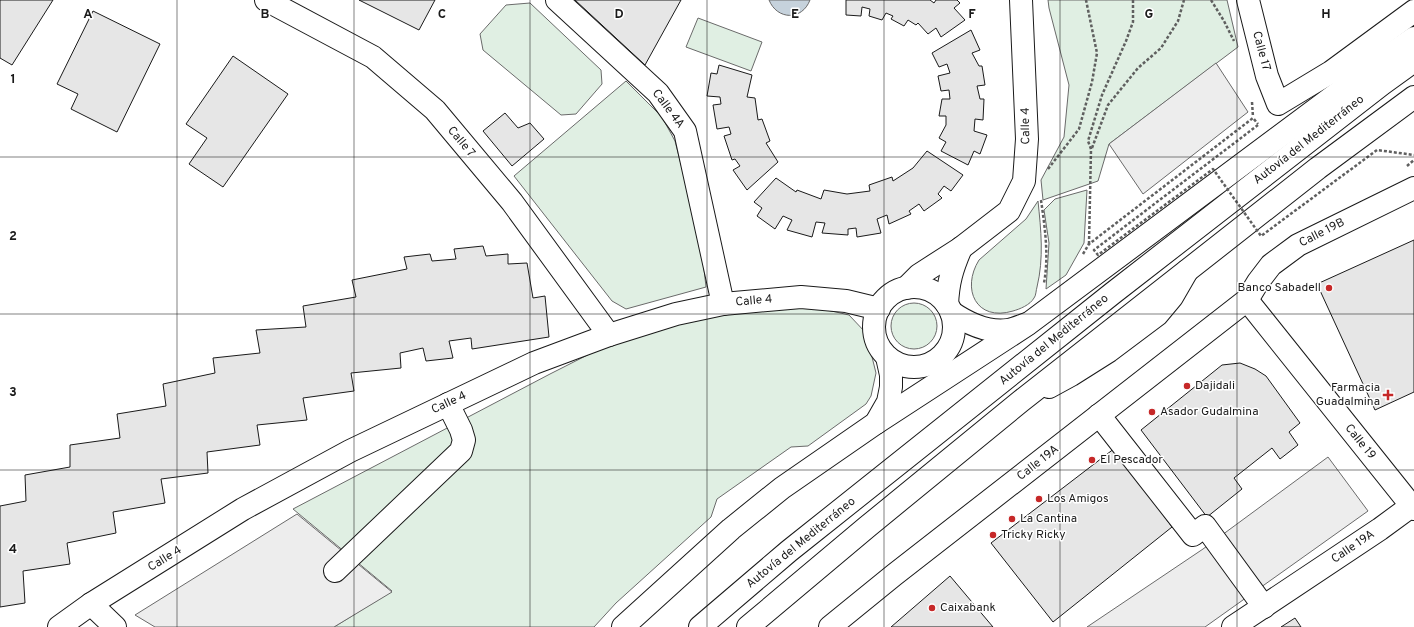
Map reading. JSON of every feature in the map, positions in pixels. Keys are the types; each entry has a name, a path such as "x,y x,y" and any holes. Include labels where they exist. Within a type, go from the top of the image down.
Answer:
{"main road":[{"name":"Calle 7","path":"266,0 373,57 435,110 512,202 609,335"},
{"name":"Calle 4A","path":"557,0 658,93 685,131 723,304"},
{"name":"Calle 4","path":"906,288 919,276 961,248 1009,211 1032,185 1027,139 1021,0"},
{"name":"Calle 17","path":"1248,0 1267,76 1278,104 1325,76 1414,11"},
{"path":"623,627 732,529 782,488 876,423 1028,324 1378,63 1414,38"},
{"name":"Autovía del Mediterráneo","path":"700,627 788,551 1106,298 1382,84 1414,61"},
{"path":"748,627 860,532 1021,401 1318,168 1414,97"},
{"name":"Calle 19B","path":"1247,300 1271,265 1298,244 1414,188"},
{"path":"961,248 950,276 948,288 949,308 954,323 950,343 945,352 937,360 917,366 906,366 896,363 887,357 880,349 876,339 874,329 875,319 879,309 886,299 895,292 906,288 918,287 929,290 939,296 949,308 968,322 994,330 1008,330 1028,324"},
{"name":"Calle 4","path":"59,627 92,604 243,510 350,451 534,363 609,335 676,314 723,304 801,297 846,301 879,309"},
{"name":"Calle 19A","path":"830,627 894,575 1247,300"},
{"name":"Calle 19","path":"1247,300 1413,506"},
{"path":"876,423 888,402 891,387 891,375 887,357"},
{"path":"335,571 461,451 464,440 461,430 448,404"},
{"path":"1099,415 1194,535 1205,526 1264,607"},
{"name":"Calle 19A","path":"1233,627 1413,506"},
{"path":"92,604 115,627"}],"path":[{"path":"1044,284 1047,270 1045,230 1032,185 1048,169 1079,129 1092,82 1097,53 1086,0"},
{"path":"1091,148 1088,141 1102,94 1126,41 1132,22 1133,0"},
{"path":"1088,244 1091,148 1108,105 1138,68 1161,48 1178,21 1184,0"},
{"path":"1081,257 1088,244 1253,118 1258,125 1094,250 1098,255 1213,169 1261,236 1377,150 1414,155"}],"green space":[{"path":"1048,0 1227,0 1238,47 1109,144 1098,181 1043,200 1041,180 1064,137 1069,85"},
{"path":"530,3 601,70 602,84 576,114 561,115 483,50 480,34 506,5"},
{"path":"698,18 762,42 751,71 686,47"},
{"path":"626,81 662,117 675,141 701,242 706,287 626,309 612,301 514,176"},
{"path":"1087,190 1084,243 1066,275 1046,289 1049,243 1044,210 1055,199"},
{"path":"1038,201 1041,233 1041,265 1035,297 1027,305 1013,311 1000,313 990,312 981,307 975,300 972,292 974,271 979,260 1026,219"},
{"path":"788,301 849,315 866,333 876,373 871,396 866,404 808,446 791,447 717,499 711,517 616,603 594,627 334,627 392,591 293,509 627,335"},
{"path":"914,303 927,307 933,313 937,326 933,339 927,345 914,349 901,345 895,339 891,326 895,313 901,307"}],"shaded area":[{"path":"769,0 810,0 801,12 796,15 790,15 783,14 778,11 773,7"},
{"path":"1216,63 1248,112 1143,194 1109,144"},
{"path":"1328,457 1368,511 1205,627 1087,627 1203,549"},
{"path":"297,514 392,592 334,627 155,627 135,615"}],"building":[{"path":"0,0 53,0 12,65 0,58"},
{"path":"359,0 435,0 419,30"},
{"path":"575,0 681,0 645,65"},
{"path":"846,0 930,0 934,3 936,0 957,0 960,3 954,8 965,20 941,37 936,28 928,34 918,23 916,25 908,20 904,26 891,19 893,16 886,13 882,20 869,16 870,9 862,7 861,16 846,15"},
{"path":"93,11 160,44 117,132 71,109 78,94 57,84"},
{"path":"971,30 980,50 972,53 979,66 982,66 985,85 977,86 980,99 984,99 983,120 975,119 974,131 987,135 980,154 974,151 968,165 941,151 946,142 939,138 946,125 946,116 939,116 942,99 950,99 949,90 941,91 938,76 950,73 947,64 939,67 932,53"},
{"path":"233,56 288,94 223,187 189,164 207,138 186,124"},
{"path":"719,65 752,75 747,97 755,98 758,120 762,119 770,141 766,143 778,162 747,190 733,170 740,166 735,159 732,160 724,136 731,134 729,127 717,129 713,105 721,104 720,97 707,96 711,73 717,74"},
{"path":"505,113 518,128 530,123 544,139 512,166 483,131"},
{"path":"927,151 963,175 951,191 944,186 938,194 942,198 924,211 919,204 909,211 911,214 889,224 887,215 877,219 881,233 857,237 856,228 848,229 848,235 822,233 825,223 816,222 812,237 787,230 792,220 783,216 775,229 757,216 762,208 754,202 776,178 796,192 797,190 821,199 824,190 847,194 870,191 869,185 892,177 893,181 913,168"},
{"path":"1414,240 1414,392 1375,410 1317,284"},
{"path":"483,246 486,256 508,254 508,264 527,263 533,298 545,296 549,337 472,349 471,338 449,341 453,358 426,361 423,348 400,353 401,368 351,373 354,391 303,398 307,420 257,425 260,445 207,452 208,473 161,479 165,503 113,512 116,533 67,543 70,564 23,571 25,603 0,607 0,506 26,501 25,475 70,467 70,445 120,438 117,414 166,406 163,384 215,373 213,358 260,353 256,330 306,327 303,306 356,297 352,280 407,269 404,257 430,254 432,261 456,259 454,249"},
{"path":"1240,363 1255,369 1266,376 1300,423 1289,432 1298,445 1280,459 1272,448 1234,478 1242,489 1207,517 1141,430 1222,365"},
{"path":"1115,448 1172,527 1053,622 991,543"},
{"path":"950,576 993,627 891,627"},
{"path":"1295,618 1301,627 1281,627"}],"place":[{"name":"Banco Sabadell","path":"1329,288"},
{"name":"Dajidali","path":"1187,386"},
{"name":"Farmacia Guadalmina","path":"1388,395"},
{"name":"Asador Gudalmina","path":"1152,412"},
{"name":"El Pescador","path":"1092,460"},
{"name":"Los Amigos","path":"1039,499"},
{"name":"La Cantina","path":"1012,519"},
{"name":"Tricky Ricky","path":"993,535"},
{"name":"Caixabank","path":"932,608"}]}
